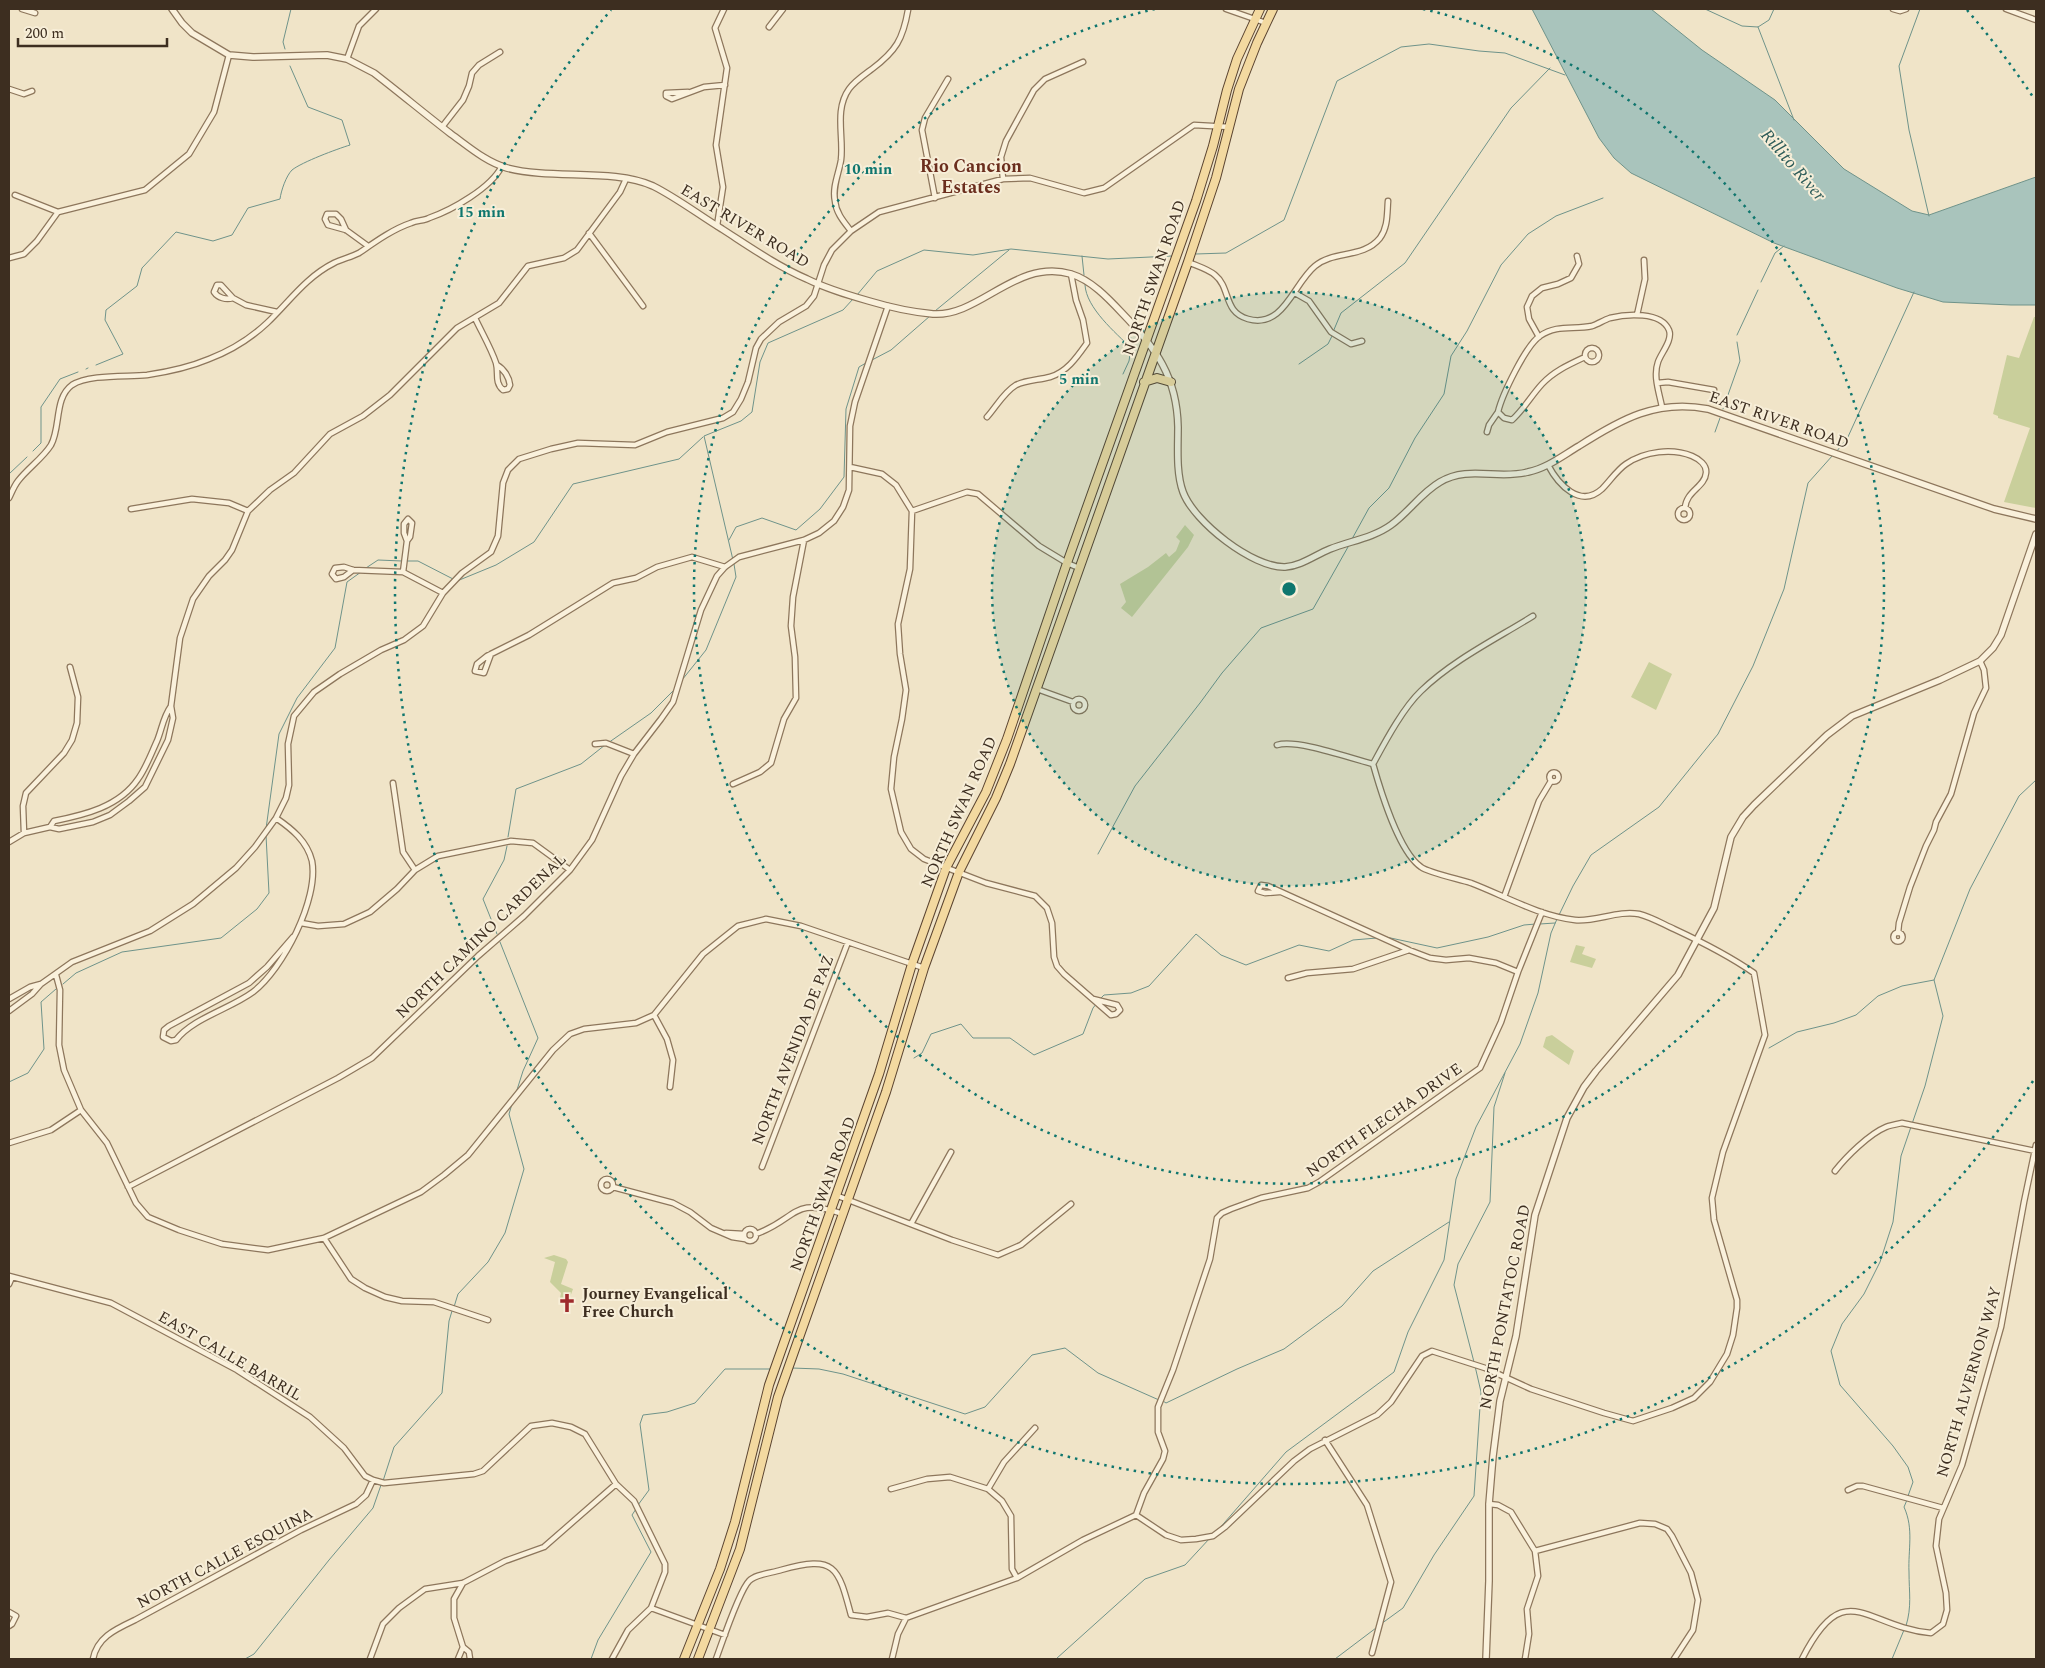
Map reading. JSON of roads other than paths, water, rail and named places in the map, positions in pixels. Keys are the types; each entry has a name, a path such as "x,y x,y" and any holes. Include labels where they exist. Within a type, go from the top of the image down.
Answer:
{"main road":[{"name":"NORTH SWAN ROAD","path":"684,1659 720,1569 735,1522 769,1385 880,1074 912,964 946,868 986,792 1007,739 1175,255 1196,201 1237,60 1260,9"},
{"name":"NORTH SWAN ROAD","path":"698,1659 740,1549 778,1397 886,1092 924,968 959,872 1002,785 1037,689 1216,179 1239,89 1273,9"},
{"path":"1144,382 1157,378 1171,382"}],"street":[{"path":"22,9 36,13"},
{"name":"EAST RIVER ROAD","path":"172,9 192,33 229,55 253,57 310,54 347,59 374,73 477,153 502,166 546,174 626,178 650,185 673,197 782,267 818,284 888,306 945,314 960,310 999,288 1034,273 1057,272 1071,274 1087,282 1107,298 1147,339 1162,361 1171,382 1178,420 1181,486 1185,497 1198,516 1214,530 1239,550 1257,561 1270,566 1295,565 1335,547 1377,533 1403,515 1434,486 1454,475 1468,472 1519,474 1548,465 1618,422 1662,407 1684,406 1708,409 1994,509 2036,519"},
{"path":"347,59 359,26 376,9"},
{"path":"717,226 723,187 716,145 727,68 723,60 716,28 724,9"},
{"path":"769,27 783,9"},
{"path":"1226,9 1266,23"},
{"path":"1893,9 1900,11 1906,9"},
{"path":"2006,9 2036,20"},
{"path":"851,231 837,210 834,198 841,157 840,118 843,101 849,89 859,78 885,60 894,50 901,39 908,10"},
{"path":"442,127 462,100 475,69 500,52"},
{"path":"15,195 58,212 145,190 189,154 206,130 214,112 229,55"},
{"path":"1003,179 1001,157 1006,141 1034,90 1046,79 1083,62"},
{"path":"935,198 922,130 925,118 948,80"},
{"path":"688,92 704,87 725,85"},
{"path":"9,89 26,94 32,91"},
{"path":"9,999 30,987 41,984 72,962 150,931 193,904 236,868 255,847 276,818 286,798 289,785 288,744 294,716 314,692 380,650 404,640 423,626 443,593 462,573 491,552 498,536 503,483 508,470 519,459 578,443 635,445 667,432 723,418 733,412 742,399 756,348 761,338 780,322 806,306 814,296 827,258 851,231 880,212 1003,179 1030,178 1084,193 1104,188 1194,124 1230,127"},
{"path":"9,498 17,482 51,444 63,397 71,386 83,381 109,376 146,375 170,371 209,360 253,336 316,274 357,254 411,222 427,220 455,207 493,179 502,166"},
{"path":"9,842 24,833 50,827 59,829 93,822 110,815 145,787 168,740 173,718 171,706 180,638 193,599 209,576 229,555 248,511 270,490 294,473 330,434 363,416 390,395 457,328 499,303 528,266 564,258 577,250 620,192 626,178"},
{"path":"1188,262 1216,276 1223,286 1228,303 1236,313 1247,319 1268,320 1278,313 1295,293 1305,276 1315,266 1326,259 1358,253 1379,239 1386,227 1388,201"},
{"path":"9,258 24,254 58,212"},
{"path":"346,230 342,219 336,214 327,214 325,223 332,227 346,230 368,246"},
{"path":"589,233 642,306"},
{"path":"1539,336 1529,319 1528,307 1532,296 1542,288 1558,284 1576,274 1579,264 1577,256"},
{"path":"1637,315 1645,279 1644,260"},
{"path":"987,417 1006,393 1017,385 1052,376 1064,369 1074,362 1087,343 1071,274"},
{"path":"1295,293 1309,301 1331,332 1351,344 1362,341"},
{"path":"233,298 253,308 277,312"},
{"name":"NORTH CAMINO CARDENAL","path":"128,1187 338,1078 372,1058 483,952 524,916 570,870 592,840 621,776 634,754 673,702 701,610 709,590 725,567 739,557 804,540 819,533 834,521 843,508 849,490 850,426 855,402 888,306"},
{"path":"1487,432 1525,354 1539,336 1553,330 1592,326 1609,318 1637,315 1658,319 1666,325 1670,332 1669,339 1658,361 1656,372 1662,407"},
{"path":"475,318 496,365 496,376 500,388 502,390 508,389 510,385 509,380 504,370 496,365"},
{"path":"1498,412 1504,418 1512,420 1523,410 1542,383 1562,368 1585,357"},
{"path":"1657,384 1668,382 1714,390"},
{"path":"1548,465 1562,486 1569,491 1584,496 1600,491 1626,464 1646,454 1666,451 1683,453 1698,459 1704,465 1706,472 1704,480 1687,497 1685,508"},
{"path":"850,467 882,474 896,485 912,511 910,569 898,624 900,654 906,690 894,757 891,789 902,832 910,849 924,859 986,883 1035,896 1047,908 1052,923 1054,956 1057,966 1064,974 1093,999 1111,1014 1116,1014 1120,1010 1117,1005 1093,999"},
{"path":"912,511 967,492 978,494 1039,546 1079,568"},
{"path":"131,509 192,499 229,503 248,511"},
{"name":"NORTH PONTATOC ROAD","path":"1486,1659 1489,1504 1492,1456 1505,1378 1517,1328 1535,1215 1567,1118 1581,1092 1596,1071 1678,975 1714,908 1731,837 1743,817 1827,735 1852,716 1901,694 1940,680 1980,661 1993,648 2002,635 2036,534"},
{"path":"733,784 760,772 770,763 784,719 796,698 795,657 791,626 793,596 804,540"},
{"path":"403,572 407,541"},
{"path":"491,654 529,635 613,583 636,578 657,567 692,557 725,567"},
{"path":"353,570 403,572 443,593"},
{"path":"716,1659 747,1582 752,1578 810,1564 823,1564 834,1570 842,1580 851,1615 867,1617 888,1613 906,1618 1017,1578 1084,1540 1136,1515 1166,1535 1181,1540 1213,1536 1225,1527 1294,1461 1325,1440 1377,1415 1391,1402 1422,1356 1432,1351 1485,1368 1505,1378 1604,1414 1633,1421 1672,1408 1694,1398 1717,1373 1727,1354 1733,1335 1737,1300 1714,1220 1712,1198 1723,1152 1765,1035 1754,973 1698,940 1638,914 1622,914 1580,920 1566,919 1504,898 1471,883 1420,867 1402,841 1386,807 1372,764 1390,733 1420,692 1452,666 1533,616"},
{"path":"1898,933 1899,923 1910,887 1936,822 1951,794 1974,713 1986,688 1984,670 1980,661"},
{"path":"24,833 23,806 26,793 64,753 72,740 77,723 78,697 70,667"},
{"path":"1037,689 1073,702"},
{"path":"50,827 54,821 89,814 105,807 137,781 152,754 165,714 171,706"},
{"path":"1277,745 1287,742 1300,744 1372,764"},
{"path":"595,744 606,743 634,754"},
{"path":"1504,898 1539,801 1551,781"},
{"path":"393,783 403,852 415,870"},
{"path":"276,818 302,840 311,860 313,879 301,923 286,954 255,990 239,1001 192,1026 181,1033 176,1040 166,1040 163,1037 164,1030 169,1026 249,983 267,967 293,937"},
{"path":"301,923 310,926 344,924 370,912 415,870 438,856 511,841 533,843 570,870"},
{"path":"1279,892 1409,950 1438,959 1469,958 1496,963 1518,972"},
{"name":"NORTH FLECHA DRIVE","path":"1136,1515 1152,1476 1163,1459 1165,1451 1158,1432 1158,1407 1173,1370 1210,1259 1215,1242 1216,1222 1219,1216 1231,1209 1261,1198 1308,1188 1319,1182 1480,1068 1498,1029 1542,912"},
{"path":"56,975 60,990 59,1045 64,1070 81,1110 107,1143 136,1204 148,1217 179,1230 222,1244 268,1250 324,1238 421,1192 468,1155 554,1050 570,1034 584,1029 636,1023 654,1015 703,954 738,926 766,919 801,926 924,968"},
{"name":"NORTH AVENIDA DE PAZ","path":"762,1167 848,942"},
{"path":"1288,978 1306,973 1353,970 1409,950"},
{"path":"9,1011 32,994 41,984"},
{"path":"654,1015 667,1039 673,1060 670,1088"},
{"path":"9,1143 51,1130 81,1110"},
{"path":"1835,1171 1844,1159 1867,1140 1886,1127 1902,1123 2036,1148"},
{"name":"NORTH ALVERNON WAY","path":"1802,1659 1818,1631 1828,1619 1838,1613 1858,1611 1916,1632 1931,1633 1943,1624 1947,1610 1946,1593 1936,1546 1939,1519 1962,1465 2000,1327 2036,1148"},
{"path":"911,1224 951,1152"},
{"path":"613,1187 673,1204 690,1212 711,1228 752,1241 756,1234 770,1229 792,1212 806,1207 822,1207 843,1214"},
{"path":"838,1196 998,1255 1020,1245 1071,1204"},
{"path":"744,1237 746,1231 751,1229 756,1234"},
{"path":"324,1238 351,1279 365,1288 385,1297 402,1301 434,1302 488,1320"},
{"path":"9,1284 10,1277"},
{"name":"EAST CALLE BARRIL","path":"10,1277 111,1303 237,1370 310,1416 344,1448 366,1476 372,1480"},
{"path":"372,1480 384,1483 474,1474 483,1471 532,1426 552,1423 571,1427 584,1434 616,1484 636,1504 665,1564 662,1581 652,1608 628,1630 612,1659"},
{"path":"988,1489 1004,1462 1035,1428"},
{"path":"1325,1440 1366,1505 1392,1582 1372,1653"},
{"path":"891,1489 927,1479 950,1478 988,1489 1002,1501 1011,1516 1012,1569 1017,1578"},
{"name":"NORTH CALLE ESQUINA","path":"93,1659 98,1644 111,1631 135,1620 301,1530 356,1504 366,1495 372,1480"},
{"path":"370,1659 383,1624 399,1608 425,1589 463,1583 505,1562 544,1547 616,1484"},
{"path":"1848,1490 1857,1486 1863,1486 1943,1508"},
{"path":"1489,1504 1498,1505 1511,1512 1535,1551 1538,1576 1527,1609 1529,1634 1525,1659"},
{"path":"1535,1551 1640,1523 1656,1524 1666,1529 1672,1536 1691,1573 1698,1600 1693,1630 1674,1659"},
{"path":"463,1583 454,1598 454,1618 463,1648 469,1652 470,1659"},
{"path":"652,1608 725,1635"},
{"path":"9,1612 16,1616 9,1626"},
{"path":"892,1659 898,1634 906,1618"},
{"path":"458,1659 463,1648"}],"water":[{"name":"Rillito River","path":"1532,9 1651,9 1702,50 1775,100 1844,169 1912,211 1929,215 2036,177 2036,305 1943,302 1897,288 1774,243 1631,173 1614,158 1599,138"}],"waterway":[{"path":"285,49 283,42 291,9"},
{"path":"1705,9 1742,26 1758,27 1769,20 1774,9"},
{"path":"1920,9 1899,66 1909,130 1929,216"},
{"path":"1758,27 1794,120"},
{"path":"1196,254 1226,253 1284,220 1337,81 1401,47 1429,44 1505,53 1565,75"},
{"path":"96,365 123,354 105,320 106,310 137,286 142,268 176,232 213,241 232,235 248,208 280,199 284,184 292,170 311,160 350,145 342,120 308,107 290,66"},
{"path":"1333,332 1341,313 1405,263 1511,108 1550,68"},
{"path":"1352,539 1369,508 1389,488 1415,438 1444,394 1451,356 1467,331 1501,265 1528,234 1556,216 1603,198"},
{"path":"1761,282 1775,253 1784,246"},
{"path":"857,295 877,271 924,250 973,255 1011,249 1108,259 1172,256"},
{"path":"935,311 1009,250"},
{"path":"1082,256 1084,275"},
{"path":"1085,285 1090,302 1096,311 1110,328 1131,348 1129,361 1123,374"},
{"path":"1737,335 1758,290"},
{"path":"1836,452 1847,439 1914,292"},
{"path":"733,560 704,436 741,421 752,412 760,362 768,343 843,310 853,299"},
{"path":"872,360 891,350 930,316"},
{"path":"1299,364 1328,344 1332,336"},
{"path":"1723,409 1740,361 1737,342"},
{"path":"729,540 736,527 762,518 796,530 820,509 844,477 846,409 859,367 866,363"},
{"path":"33,451 41,443 41,407 60,379 78,372"},
{"path":"1715,432 1720,418"},
{"path":"457,581 496,565 534,542 573,484 679,459 703,437"},
{"path":"1559,915 1591,855 1659,807 1718,734 1753,666 1784,589 1808,483 1833,455"},
{"path":"9,474 27,457"},
{"path":"1098,854 1135,786 1222,673 1261,628 1313,609 1348,547"},
{"path":"366,568 378,560 402,561"},
{"path":"406,561 418,561 453,579"},
{"path":"682,680 706,650 736,577 734,564"},
{"path":"266,829 279,734 297,698 335,648 347,582 361,572"},
{"path":"608,743 651,713 675,689"},
{"path":"508,837 516,789 581,764 605,745"},
{"path":"1908,1496 1913,1482 1908,1467 1893,1446 1840,1385 1831,1351 1842,1324 1864,1294 1880,1262 1893,1222 1901,1156 1925,1086 1943,1016 1934,980 1970,889 2019,796 2036,780"},
{"path":"63,984 76,973 122,952 221,938 257,909 269,893 266,835"},
{"path":"497,934 483,899 504,860 507,846"},
{"path":"1218,1530 1286,1452 1394,1372 1408,1332 1444,1260 1456,1179 1476,1127 1520,1044 1538,993 1551,933 1557,919"},
{"path":"1540,924 1555,923"},
{"path":"1386,937 1437,948 1488,937 1524,925 1536,924"},
{"path":"1101,998 1104,995 1131,993 1149,986 1196,934 1221,955 1246,965 1299,945 1329,951 1353,940 1377,938"},
{"path":"500,942 538,1038 523,1071 516,1093"},
{"path":"1769,1048 1797,1032 1834,1023 1856,1015 1878,996 1902,986 1934,980"},
{"path":"9,1082 28,1073 44,1049 41,1002 56,989"},
{"path":"914,1058 922,1053 931,1034 961,1024 973,1038 1010,1038 1034,1055 1083,1034 1093,1008 1097,1003"},
{"path":"1474,1362 1454,1285 1458,1264 1490,1202 1494,1107 1505,1073"},
{"path":"454,1307 458,1294 488,1262 505,1233 524,1169 509,1114 512,1104"},
{"path":"1163,1401 1166,1403 1284,1349 1342,1306 1373,1271 1449,1222"},
{"path":"383,1481 394,1447 442,1393 449,1321 452,1311"},
{"path":"792,1368 819,1369 843,1374 965,1414 985,1407 1032,1355 1065,1348 1098,1373 1159,1400"},
{"path":"1381,1624 1403,1608 1434,1555 1474,1496 1481,1392 1475,1366"},
{"path":"638,1505 649,1490 640,1424 643,1415 667,1412 695,1403 725,1369 771,1369"},
{"path":"245,1659 254,1654 373,1508 381,1485"},
{"path":"1906,1626 1910,1599 1910,1531 1904,1507 1907,1500"},
{"path":"591,1659 598,1640 651,1552 632,1515 636,1509"},
{"path":"1056,1659 1145,1579 1185,1565 1210,1538"},
{"path":"1335,1659 1376,1628"},
{"path":"1892,1659 1904,1630"}],"place":[{"name":"Journey Evangelical Free Church","path":"567,1303"}],"district":[{"name":"Rio Cancion Estates","path":"971,176"}]}
